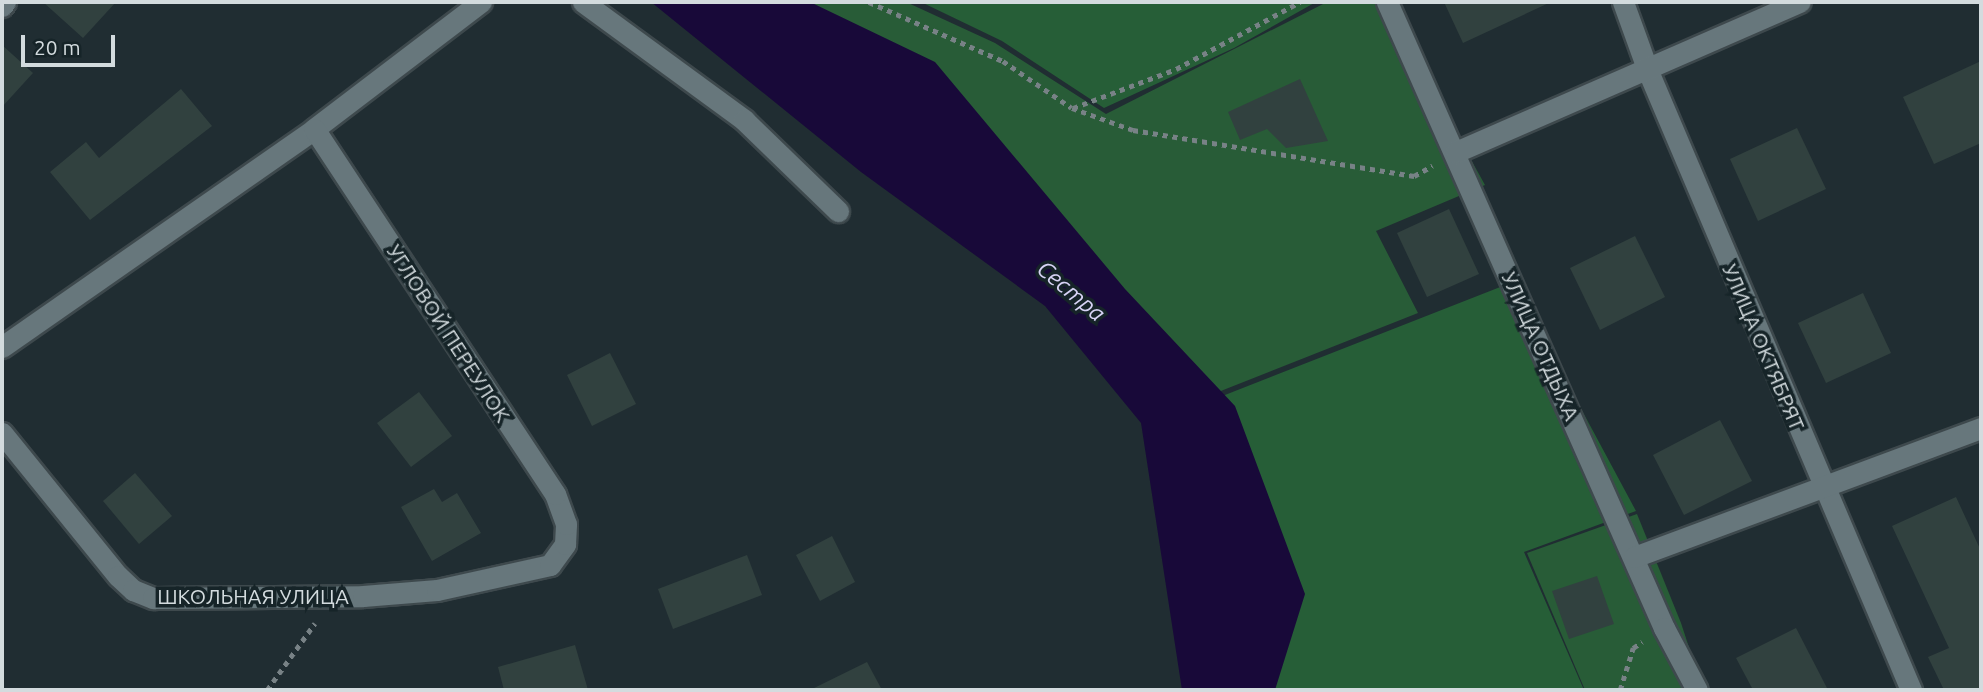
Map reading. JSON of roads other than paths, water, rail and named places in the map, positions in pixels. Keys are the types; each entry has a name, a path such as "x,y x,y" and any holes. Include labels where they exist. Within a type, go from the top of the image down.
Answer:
{"street":[{"path":"2,6 5,2"},
{"path":"2,347 314,129 481,2"},
{"path":"583,2 744,120 838,211"},
{"name":"УЛИЦА ОТДЫХА","path":"1387,2 1456,152 1664,628 1697,690"},
{"name":"УЛИЦА ОКТЯБРЯТ","path":"1623,2 1648,71 1911,690"},
{"path":"1456,152 1648,71 1800,2"},
{"name":"УГЛОВОЙ ПЕРЕУЛОК","path":"314,129 555,494 566,524 565,544"},
{"path":"1634,557 1981,428"},
{"name":"ШКОЛЬНАЯ УЛИЦА","path":"2,433 133,590 153,598 322,596 437,590 550,565 565,544"}],"water":[{"name":"Сестра","path":"651,2 810,2 935,62 1125,289 1235,406 1305,594 1275,690 1182,690 1141,423 1045,306 861,172"}]}
